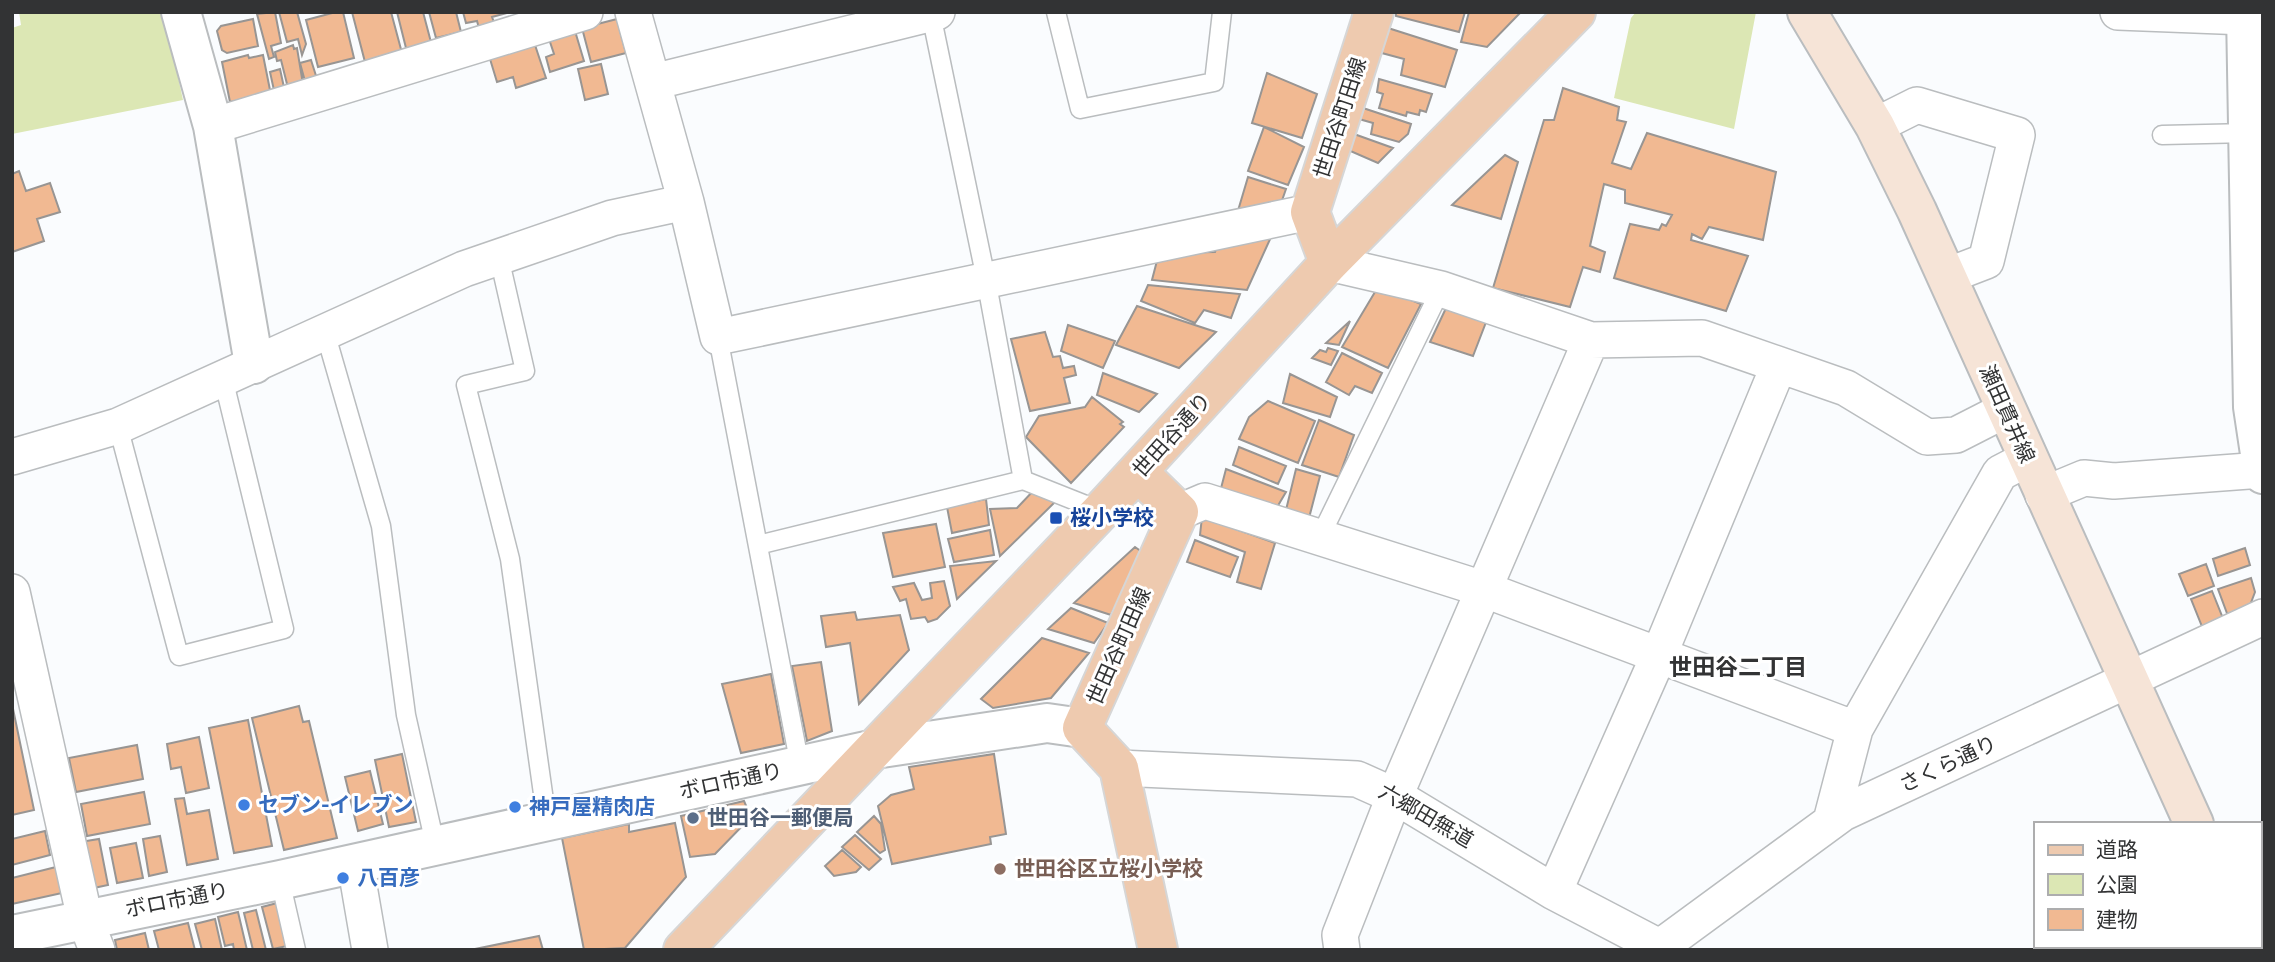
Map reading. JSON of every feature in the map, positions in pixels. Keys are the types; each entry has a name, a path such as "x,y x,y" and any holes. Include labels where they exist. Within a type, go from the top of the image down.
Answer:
{"main road":[{"name":"世田谷町田線","path":"1310,212 1374,12"},
{"name":"世田谷通り","path":"683,950 1101,512 1329,263 1576,12"},
{"name":"瀬田貫井線","path":"1807,12 1875,126 1947,276 2026,459 2193,822"},
{"path":"1310,212 1329,263"},
{"path":"1138,472 1179,512"},
{"name":"世田谷町田線","path":"1119,768 1082,728 1179,512"},
{"path":"1119,768 1158,950"}],"street":[{"path":"181,12 213,126 238,371"},
{"path":"213,126 585,12"},
{"path":"633,12 686,202 718,337 1310,212"},
{"path":"2043,495 2084,478 2114,481 2262,472 2253,407 2258,318 2249,134 2251,14 2118,12"},
{"path":"653,82 934,13"},
{"path":"1875,126 1917,105 2017,135 1986,261 1947,276"},
{"path":"12,457 118,426 499,257 612,218 686,202"},
{"path":"1329,263 1441,289 1591,340 1702,338 1846,388 1885,409 1927,437 1956,435 2005,410"},
{"path":"1342,950 1340,935 1395,796 1591,340"},
{"path":"1554,892 1659,655 1779,365"},
{"path":"1831,821 1855,729 2000,473 2026,459"},
{"path":"1179,512 1205,501 1483,589 1855,729"},
{"path":"12,592 91,934"},
{"name":"さくら通り","path":"1660,949 1843,813 2263,617"},
{"name":"ボロ市通り","path":"12,935 91,934 280,880 875,749 1047,723 1082,728"},
{"name":"六郷田無道","path":"1119,768 1357,779 1395,796 1554,892 1660,949"},
{"path":"355,863 370,950"}],"lane":[{"path":"1056,12 1080,109 1213,82 1222,12"},
{"path":"934,13 1023,480"},
{"path":"2162,135 2249,134"},
{"path":"499,257 525,371 466,384 510,559 547,822"},
{"path":"1320,537 1441,289"},
{"path":"325,332 381,526 406,715 435,844"},
{"path":"718,337 800,766"},
{"path":"118,426 179,656 284,629 238,371"},
{"path":"758,545 1023,480 1101,512"},
{"path":"280,880 296,950"}],"green space":[{"path":"19,12 164,12 183,100 12,134 12,28 21,25"},
{"path":"1636,12 1756,12 1734,129 1614,98 1631,18"}],"building":[{"path":"275,12 281,43 271,46 274,57 269,59 257,14"},
{"path":"279,12 297,12 306,44 302,55 298,39 287,42"},
{"path":"343,12 354,58 318,67 306,20"},
{"path":"352,12 391,12 402,53 365,62"},
{"path":"397,12 423,12 432,46 407,52"},
{"path":"429,12 456,12 461,32 436,38"},
{"path":"463,12 507,13 492,17 495,25 479,28 477,21 466,23"},
{"path":"1396,12 1465,12 1459,32 1396,16"},
{"path":"1469,12 1521,12 1487,47 1461,42"},
{"path":"253,19 258,46 227,53 222,50 217,31 221,26"},
{"path":"617,19 626,53 591,62 582,28"},
{"path":"1388,28 1457,50 1445,87 1401,75 1404,59 1378,52"},
{"path":"575,31 584,61 550,72 546,57 554,54 549,39"},
{"path":"293,45 294,49 297,48 303,84 288,88 281,60 277,61 275,52"},
{"path":"535,45 546,78 516,88 513,77 497,82 490,59"},
{"path":"248,55 249,58 263,55 271,95 230,102 222,62"},
{"path":"311,60 318,82 306,85 300,63"},
{"path":"601,64 608,94 585,100 578,69"},
{"path":"280,69 285,92 275,95 270,72"},
{"path":"1267,73 1317,94 1302,138 1252,123"},
{"path":"1379,79 1432,94 1426,112 1420,110 1419,115 1407,112 1406,116 1379,108 1383,94 1377,92"},
{"path":"1563,88 1619,107 1617,120 1626,122 1612,163 1631,169 1647,133 1776,172 1763,240 1709,227 1702,239 1692,234 1691,240 1748,256 1726,311 1614,278 1630,224 1659,230 1662,224 1666,226 1672,215 1625,203 1625,190 1604,184 1590,246 1605,252 1600,272 1583,267 1570,307 1493,288 1544,120 1554,120"},
{"path":"1363,108 1411,124 1408,134 1399,142 1371,134 1373,123 1359,119"},
{"path":"1264,127 1304,147 1288,185 1248,171"},
{"path":"1354,134 1393,148 1378,163 1348,150"},
{"path":"1505,155 1518,162 1501,219 1452,205"},
{"path":"19,171 26,191 50,183 60,212 37,219 44,241 12,252 12,174"},
{"path":"1248,177 1286,189 1279,209 1237,214"},
{"path":"1271,237 1247,290 1152,280 1159,253 1215,252 1219,241"},
{"path":"1148,285 1240,294 1231,318 1204,310 1195,323 1141,301"},
{"path":"1378,287 1421,304 1388,368 1342,347"},
{"path":"1137,306 1216,332 1179,368 1116,345"},
{"path":"1447,306 1488,317 1473,356 1430,342"},
{"path":"1350,321 1339,345 1326,343"},
{"path":"1068,325 1115,341 1103,368 1061,351"},
{"path":"1045,332 1053,357 1060,356 1063,368 1074,366 1076,375 1064,378 1070,403 1030,411 1011,339"},
{"path":"1328,348 1338,351 1331,365 1312,358 1320,350 1326,352"},
{"path":"1342,353 1382,373 1372,393 1355,386 1349,395 1326,382"},
{"path":"1103,373 1157,394 1139,412 1097,395"},
{"path":"1290,374 1337,397 1330,417 1283,403"},
{"path":"1092,397 1123,422 1120,424 1124,427 1071,483 1026,437 1039,416 1085,407"},
{"path":"1268,401 1315,421 1298,463 1239,439 1249,417"},
{"path":"1319,420 1354,435 1339,477 1302,465"},
{"path":"1239,447 1286,466 1278,484 1233,465"},
{"path":"1226,469 1286,492 1276,509 1220,492"},
{"path":"1296,469 1320,476 1309,518 1286,510"},
{"path":"1035,489 1056,501 1000,556 990,509 1017,508"},
{"path":"986,499 989,525 952,533 947,507"},
{"path":"1202,517 1275,543 1261,589 1237,582 1245,552 1200,535"},
{"path":"936,524 945,567 893,577 883,533"},
{"path":"990,530 994,555 954,562 948,539"},
{"path":"1195,540 1238,557 1230,577 1187,562"},
{"path":"1135,547 1142,552 1111,615 1074,603"},
{"path":"2245,548 2250,565 2218,576 2213,559"},
{"path":"996,561 957,599 950,566"},
{"path":"2206,564 2214,586 2188,596 2179,574"},
{"path":"2251,578 2255,592 2249,608 2228,616 2218,589"},
{"path":"944,581 950,606 937,619 928,622 925,617 911,619 906,599 900,601 893,587 914,583 922,600 932,598 930,583"},
{"path":"2212,591 2224,621 2203,629 2191,599"},
{"path":"1071,608 1108,623 1094,643 1048,629"},
{"path":"855,612 857,620 900,615 909,650 859,704 850,643 826,647 821,616"},
{"path":"1042,638 1089,653 1051,698 993,708 981,699"},
{"path":"821,662 832,731 807,741 792,666"},
{"path":"771,674 784,744 741,753 722,684"},
{"path":"12,704 34,810 12,815"},
{"path":"299,706 303,722 309,721 337,838 284,850 252,718"},
{"path":"248,720 272,846 234,853 209,728"},
{"path":"199,737 209,788 186,793 181,767 171,769 167,744"},
{"path":"137,745 143,779 76,792 69,758"},
{"path":"402,754 416,822 389,827 375,760"},
{"path":"994,754 1006,834 990,837 991,844 892,864 878,806 891,795 914,789 909,767"},
{"path":"370,771 383,824 358,831 345,777"},
{"path":"144,792 150,824 87,836 81,804"},
{"path":"184,798 187,814 209,810 218,859 187,865 175,799"},
{"path":"744,801 751,817 715,854 690,857 681,816"},
{"path":"874,816 881,824 885,850 880,853 857,832"},
{"path":"675,823 686,877 625,948 584,950 562,838 629,824 629,832"},
{"path":"45,831 50,855 12,865 12,839"},
{"path":"855,835 881,859 869,870 842,847"},
{"path":"160,836 167,872 149,876 143,839"},
{"path":"99,839 108,885 89,889 80,842"},
{"path":"136,843 143,878 117,883 110,848"},
{"path":"842,850 861,867 856,872 834,876 825,866"},
{"path":"56,867 62,893 12,904 12,878"},
{"path":"277,903 287,946 273,949 262,907"},
{"path":"256,910 266,950 253,950 244,913"},
{"path":"238,912 247,950 234,950 233,944 225,946 218,917"},
{"path":"215,919 222,950 202,950 195,924"},
{"path":"188,923 195,950 159,950 154,931"},
{"path":"145,933 149,950 117,950 115,940"},
{"path":"539,936 543,950 470,950"}],"place":[{"name":"桜小学校","path":"1056,518"},
{"name":"セブン-イレブン","path":"244,805"},
{"name":"神戸屋精肉店","path":"515,807"},
{"name":"世田谷一郵便局","path":"693,818"},
{"name":"世田谷区立桜小学校","path":"1000,869"},
{"name":"八百彦","path":"343,878"}],"district":[{"name":"世田谷二丁目","path":"1738,667"}]}
